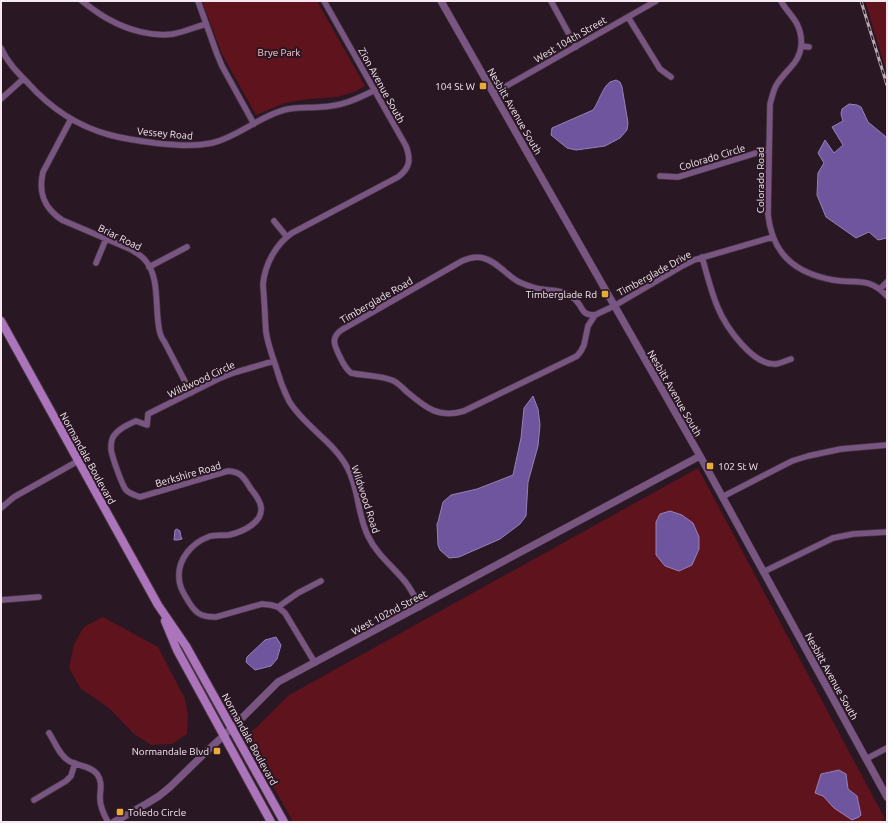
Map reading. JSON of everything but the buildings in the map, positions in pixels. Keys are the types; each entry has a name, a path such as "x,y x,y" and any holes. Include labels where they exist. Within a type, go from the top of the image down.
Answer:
{"main road":[{"name":"Normandale Boulevard","path":"1,321 158,605 186,646 284,822"},
{"name":"Normandale Boulevard","path":"158,605 177,650 271,822"}],"street":[{"path":"82,1 110,20 147,33 173,34 206,24"},
{"path":"198,1 222,66 254,124"},
{"name":"Zion Avenue South","path":"286,237 398,177 404,172 410,160 406,146 324,1"},
{"name":"Nesbitt Avenue South","path":"442,1 611,307 700,456 887,797"},
{"path":"551,1 576,46"},
{"name":"West 104th Street","path":"494,93 656,1"},
{"path":"781,1 797,23 802,42 801,46 809,47"},
{"path":"628,17 660,70 671,77"},
{"name":"Colorado Road","path":"801,46 800,52 795,61 776,85 770,104 769,226 779,249 786,258 806,272 833,280 872,284 887,296"},
{"name":"Vessey Road","path":"1,48 10,63 23,79 46,102 57,111 71,119 91,129 109,135 127,139 186,146 213,143 226,139 273,114 285,110 344,104 375,90"},
{"path":"1,99 23,79"},
{"name":"Briar Road","path":"71,119 43,172 41,181 43,199 54,215 62,220 130,249 139,254 146,261 154,280 160,333 191,393"},
{"name":"Colorado Circle","path":"660,176 678,177 769,149"},
{"path":"274,221 286,237"},
{"name":"Timberglade Drive","path":"611,307 694,260 773,236"},
{"name":"Wildwood Road","path":"286,237 270,258 263,284 267,334 283,389 289,401 298,413 340,456 347,467 354,486 362,522 367,535 374,548 383,559 404,579 420,606"},
{"path":"96,263 106,239"},
{"path":"149,267 187,247"},
{"name":"Timberglade Road","path":"476,257 490,260 518,282 541,290 561,291 568,294 574,298 585,313 595,315 588,326 584,345 577,356 472,407 456,413 448,414 440,413 425,406 393,381 347,370 334,347 335,336 343,329 462,261 468,258 476,257"},
{"path":"702,257 718,308 732,331 749,352 754,357 768,363 776,364 791,359"},
{"path":"880,289 887,282"},
{"path":"595,315 611,307"},
{"name":"Wildwood Circle","path":"147,425 148,414 233,373 274,361"},
{"name":"Berkshire Road","path":"147,425 136,422 118,430 111,442 112,455 124,487 128,492 140,497 224,472 234,471 243,476 260,502 261,513 259,518 247,528 229,535 208,537 194,545 182,559 179,577 181,587 195,611 201,615 216,617 262,604 278,608"},
{"path":"722,497 792,461 841,449 887,445"},
{"name":"West 102nd Street","path":"114,822 159,796 170,787 278,682 700,456"},
{"path":"1,508 14,497 78,461"},
{"path":"764,572 833,538 854,534 887,532"},
{"path":"315,663 285,613 278,608 298,593 321,581"},
{"path":"1,600 39,598"},
{"path":"49,733 63,756 68,761 92,769 99,776 101,782 101,807 108,822"},
{"path":"866,759 887,748"},
{"path":"34,800 66,781 70,776 75,763"}],"green space":[{"name":"Brye Park","path":"202,1 317,1 365,86 354,92 337,97 309,99 285,103 256,115 222,54"},
{"path":"865,1 887,1 887,74"},
{"path":"698,468 885,819 879,822 293,822 245,736 258,726 289,695"},
{"path":"103,617 158,647 185,699 188,716 187,734 172,744 151,745 133,733 109,708 81,689 69,668 74,644 84,627"}],"shaded area":[{"path":"616,80 620,82 622,87 628,123 627,130 620,138 605,146 576,150 567,148 551,135 552,128 593,110 607,85"},
{"path":"849,104 861,107 868,122 885,136 887,140 887,238 878,240 869,232 856,238 826,217 817,195 818,173 824,163 818,153 825,140 834,153 843,145 832,127 843,121 841,114 842,109"},
{"path":"533,396 538,409 540,425 538,446 528,482 526,516 520,524 500,539 459,557 449,558 440,550 438,545 437,524 443,502 451,495 477,489 513,475 521,438 524,408"},
{"path":"670,511 682,515 693,523 699,537 699,549 692,565 679,571 665,566 656,555 656,522 660,514"},
{"path":"177,529 180,531 182,539 174,540 175,530"},
{"path":"276,637 281,645 277,659 271,666 255,670 246,662 247,657 265,640"},
{"path":"839,770 846,774 848,789 857,796 861,815 852,820 834,808 823,796 815,793 821,774"}],"railway":[{"path":"861,1 887,85"}],"place":[{"name":"104 St W","path":"483,86"},
{"name":"Timberglade Rd","path":"605,294"},
{"name":"102 St W","path":"710,466"},
{"name":"Normandale Blvd","path":"217,751"},
{"name":"Toledo Circle","path":"120,812"}]}
